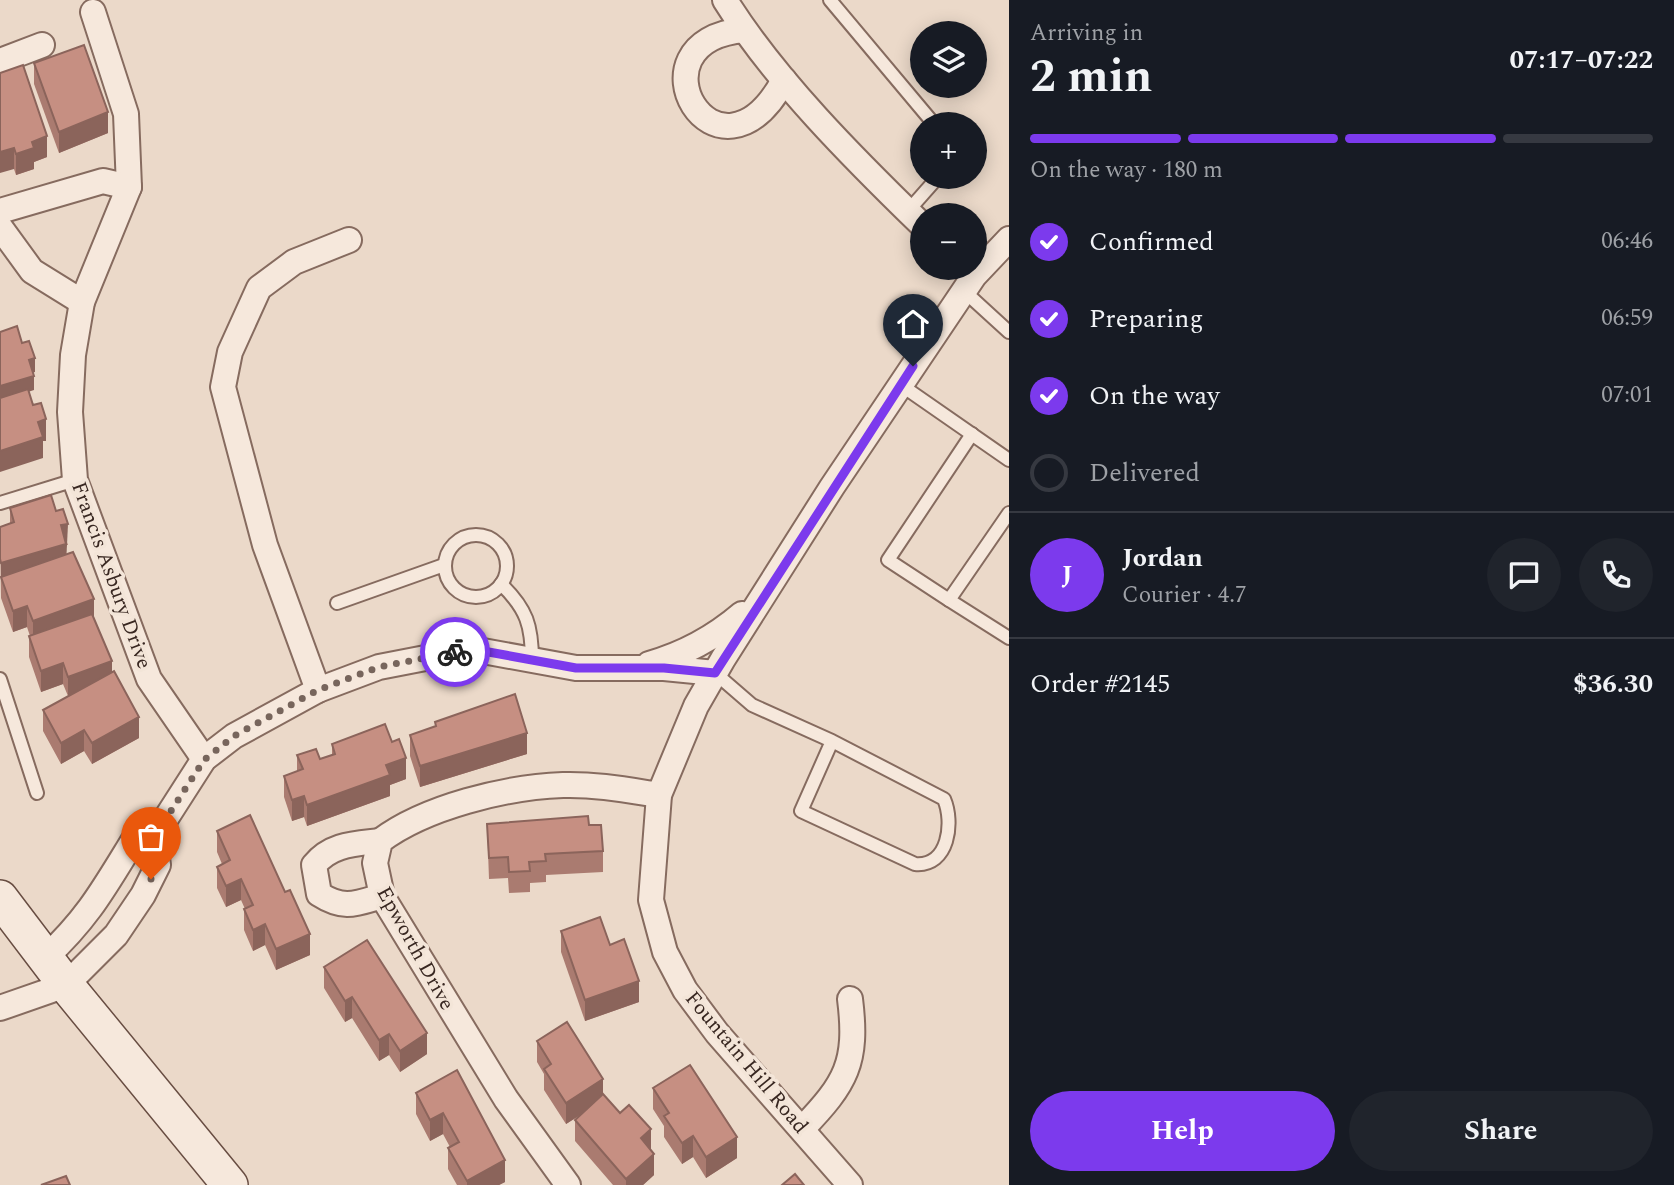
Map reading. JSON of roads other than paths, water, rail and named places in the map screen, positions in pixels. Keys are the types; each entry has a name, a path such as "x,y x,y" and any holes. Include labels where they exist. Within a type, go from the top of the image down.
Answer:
{"street":[{"path":"725,0 744,30 784,80 910,213"},
{"name":"Francis Asbury Drive","path":"93,12 126,114 130,187 82,302 73,355 70,412 75,481 149,679 204,760"},
{"path":"744,30 727,32 695,48 686,67 691,103 703,118 721,128 737,126 766,106 784,80"},
{"path":"0,61 41,45"},
{"path":"0,211 103,181 130,187"},
{"path":"0,227 32,271 82,302"},
{"name":"Fountain Hill Road","path":"987,260 1009,239"},
{"path":"318,690 265,545 223,387 230,352 259,288 294,262 349,240"},
{"name":"Fountain Hill Road","path":"850,1185 803,1128 717,1033 685,990 665,952 651,900 659,795 696,706 715,673 967,280"},
{"path":"634,668 669,658 718,635 764,595"},
{"path":"0,1008 66,985 120,929 143,895 158,865 154,837 204,760 234,736 318,690 379,667 472,649 576,668 715,673"},
{"path":"382,896 355,904 335,905 319,894 314,865 324,852 346,844 380,841 397,828 426,815 478,799 530,788 605,787 659,795"},
{"path":"45,958 76,929 133,841 154,837"},
{"name":"Epworth Drive","path":"380,841 375,863 382,896 506,1099 568,1185"},
{"path":"0,898 66,985 230,1185"},
{"path":"93,906 120,929"},
{"path":"803,1128 833,1096 844,1079 853,1026 850,999"}],"lane":[{"path":"830,0 924,112"},
{"path":"970,280 1003,319 1009,332"},
{"path":"901,385 1009,460"},
{"path":"972,434 888,560 1009,638"},
{"path":"0,503 75,481"},
{"path":"948,600 1009,513"},
{"path":"480,535 499,545 507,564 501,584 485,596 466,596 450,584 444,565 452,546 460,539 480,535"},
{"path":"337,603 444,565"},
{"path":"501,584 517,600 532,631 532,661"},
{"path":"715,673 752,705 832,741 944,799 951,822 940,853 923,864 915,863 801,811 832,741"},
{"path":"0,679 37,793"}]}
